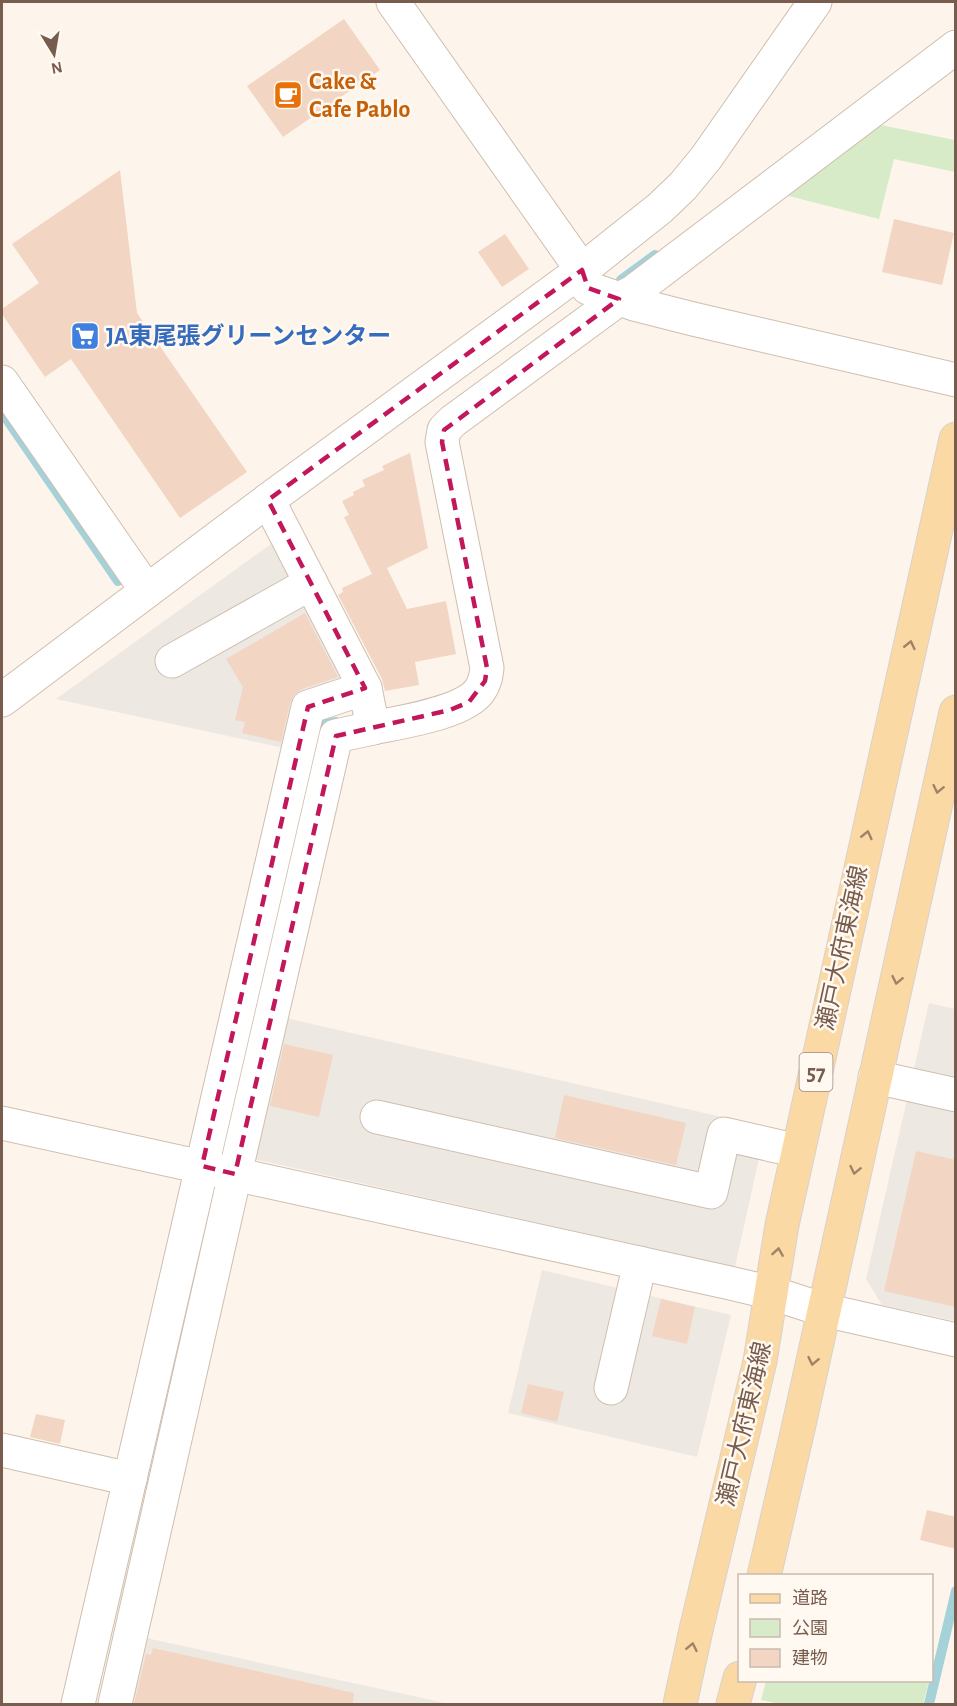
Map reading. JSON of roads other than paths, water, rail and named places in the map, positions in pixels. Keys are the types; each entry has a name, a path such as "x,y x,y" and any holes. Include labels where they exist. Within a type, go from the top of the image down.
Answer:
{"main road":[{"name":"瀬戸大府東海線","path":"680,1704 760,1361 782,1225 956,439"},
{"path":"764,1574 956,712"},
{"path":"733,1704 739,1682"}],"street":[{"path":"393,2 582,270 588,288 693,319 956,380"},
{"path":"2,700 268,500 582,270 660,208 683,186 723,133 815,2"},
{"path":"115,1704 336,736 450,710 468,702 480,691 485,681 487,668 442,442 444,430 453,421 619,299 633,292 956,47"},
{"path":"2,382 147,591"},
{"path":"268,500 365,688 373,728"},
{"path":"172,662 311,583"},
{"path":"78,1704 308,707 365,688"},
{"path":"875,1077 956,1095"},
{"path":"376,1117 711,1192 724,1134 798,1151"},
{"path":"2,1123 772,1293 824,1310 956,1340"},
{"path":"611,1388 640,1263"},
{"path":"2,1450 130,1479"}],"waterway":[{"path":"621,280 655,255"},
{"path":"2,412 118,581"},
{"path":"284,884 321,725 336,722"},
{"path":"929,1704 956,1591"}],"place":[{"name":"Cake & Cafe Pablo","path":"288,95"},
{"name":"JA東尾張グリーンセンター","path":"85,336"}]}
